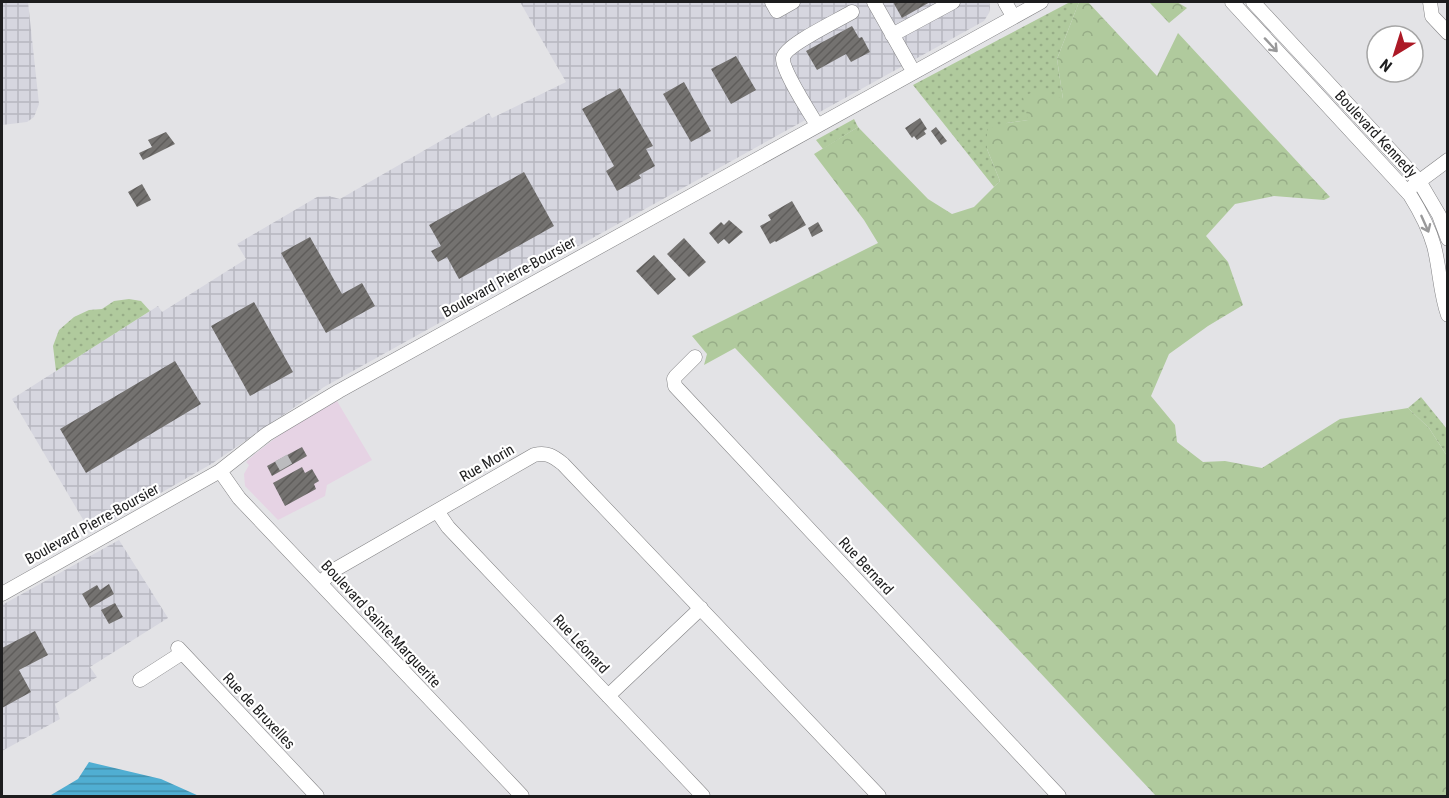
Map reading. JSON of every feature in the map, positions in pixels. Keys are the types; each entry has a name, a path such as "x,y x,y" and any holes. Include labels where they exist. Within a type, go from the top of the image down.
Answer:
{"street":[{"path":"772,2 777,11 794,2"},
{"path":"874,2 914,71"},
{"path":"892,34 952,2"},
{"path":"1005,2 1013,16"},
{"name":"Boulevard Pierre-Boursier","path":"2,594 220,471 267,434 317,404 1041,2"},
{"name":"Boulevard Kennedy","path":"1232,2 1407,192 1431,236 1448,315"},
{"name":"Boulevard Kennedy","path":"1253,2 1419,181 1435,208 1448,239"},
{"path":"1430,2 1432,16 1448,33"},
{"path":"817,125 787,70 783,58 785,52 795,44 852,12"},
{"path":"1294,70 1306,59"},
{"path":"1407,192 1448,160"},
{"name":"Rue Bernard","path":"695,357 674,379 675,387 1059,796"},
{"name":"Rue Morin","path":"320,583 336,569 534,455 553,456 879,796"},
{"name":"Boulevard Sainte-Marguerite","path":"220,471 239,498 522,796"},
{"name":"Rue Léonard","path":"437,511 448,527 703,796"},
{"path":"608,696 701,608"},
{"name":"Rue de Bruxelles","path":"140,680 180,650 317,796"}],"shaded area":[{"path":"2,2 28,2 39,104 34,117 27,122 2,125"},
{"path":"520,2 989,2 990,7 984,21 324,387 213,463 91,533 12,399 158,306 162,312 246,259 237,244 317,197 329,196 340,199 489,113 492,118 566,82"},
{"path":"337,401 372,460 327,485 325,496 278,520 245,486 244,474 249,465 246,462 286,430"},
{"path":"119,540 168,618 90,667 97,677 55,704 60,719 2,751 2,605"}],"green space":[{"path":"1070,2 1079,2 1057,59 1063,99 1029,120 1007,123 987,149 1000,181 994,187 913,85"},
{"path":"1079,2 1088,2 1157,76 1178,33 1330,197 1324,200 1274,196 1235,204 1206,236 1228,262 1243,305 1208,326 1169,354 1151,396 1175,425 1177,442 1203,462 1225,461 1262,468 1340,419 1408,408 1429,428 1447,456 1447,796 1156,796 735,348 704,365 707,354 692,336 878,243 864,220 814,154 858,127 928,199 952,214 974,207 1000,181 987,149 987,129 1028,120 1023,97 1039,89 1063,99 1057,59"},
{"path":"1149,2 1177,2 1187,8 1169,23"},
{"path":"854,119 858,127 823,149 816,140"},
{"path":"129,299 141,301 150,311 56,371 53,346 59,330 74,317 89,310 102,309 114,301"},
{"path":"1421,397 1447,429 1447,456 1429,428 1408,408"}],"water":[{"path":"89,762 161,779 199,796 42,796 51,795 78,779"}],"building":[{"path":"893,2 930,2 902,18"},
{"path":"852,26 859,38 862,37 870,52 851,62 846,54 817,70 806,51"},
{"path":"736,56 756,90 731,104 711,69"},
{"path":"684,82 711,131 691,142 663,94"},
{"path":"620,88 653,146 646,149 655,166 639,175 641,178 617,191 606,171 614,166 582,109"},
{"path":"920,118 927,129 924,131 926,134 917,140 914,136 912,138 905,128"},
{"path":"936,127 947,141 941,145 931,131"},
{"path":"166,132 175,144 143,160 139,153 152,147 148,140"},
{"path":"524,172 554,226 459,279 447,257 438,262 431,251 441,246 429,225"},
{"path":"142,184 151,200 137,207 128,192"},
{"path":"792,201 806,225 770,244 760,226 771,220 768,215"},
{"path":"729,220 743,232 729,244 724,239 718,244 709,233 721,222 724,225"},
{"path":"818,222 823,231 812,237 808,228"},
{"path":"310,237 342,294 362,283 375,306 326,333 281,253"},
{"path":"684,238 706,262 689,277 667,254"},
{"path":"654,255 676,279 658,295 636,271"},
{"path":"254,302 293,372 250,396 211,326"},
{"path":"175,361 201,404 86,473 60,429"},
{"path":"302,447 307,456 272,476 267,466"},
{"path":"302,467 305,473 312,469 319,481 314,484 316,489 285,506 273,483"},
{"path":"109,584 114,594 90,608 82,594 97,585 100,590"},
{"path":"115,603 123,617 109,624 101,610"},
{"path":"35,631 48,655 19,670 31,692 2,708 2,648"}],"tunnel":[{"path":"281,458 286,467"}]}
